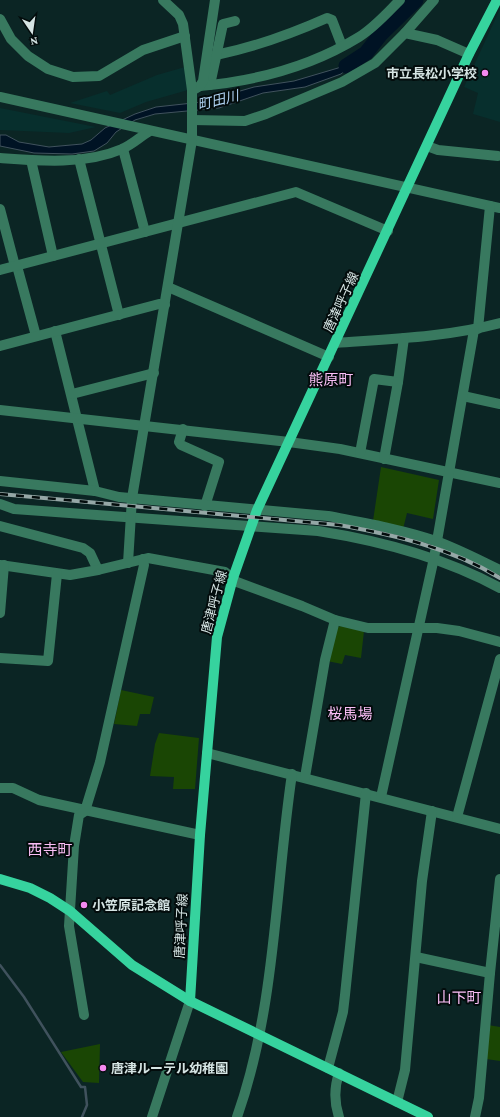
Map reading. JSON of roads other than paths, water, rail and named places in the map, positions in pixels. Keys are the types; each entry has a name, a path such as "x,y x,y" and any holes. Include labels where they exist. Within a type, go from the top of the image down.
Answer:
{"main road":[{"name":"唐津呼子線","path":"190,1001 200,835 217,637 232,578 257,510 336,343 469,54 497,0"},
{"path":"0,879 30,888 50,898 70,911 132,965 190,1001 428,1117"}],"street":[{"path":"163,0 179,15 201,87"},
{"path":"128,563 132,498 146,426 179,223 192,140 192,120 201,87 215,0"},
{"path":"201,87 226,84 266,76 288,69 342,46 360,36 377,23 400,0"},
{"path":"192,120 245,121 266,114 342,82 375,63 405,33 434,0"},
{"path":"216,55 257,45 289,34 327,18 332,20 342,46"},
{"path":"0,20 11,38 28,56 48,69 73,77 99,76 143,50 185,36"},
{"path":"201,87 216,55 223,24 235,21"},
{"path":"405,33 437,40 469,54"},
{"path":"0,98 495,207 476,329 434,558 381,797"},
{"path":"0,158 31,160 79,159 123,149 148,130"},
{"path":"427,146 438,150 498,156"},
{"path":"123,149 145,232"},
{"path":"79,159 119,315"},
{"path":"31,160 53,256"},
{"path":"0,270 296,192 388,231"},
{"path":"0,209 36,336"},
{"path":"168,287 329,357"},
{"path":"0,346 159,304 165,305"},
{"path":"336,343 404,338 476,329 500,323"},
{"path":"55,332 72,394 95,491"},
{"path":"384,459 398,382 404,338"},
{"path":"72,394 154,373"},
{"path":"360,453 374,379 398,382"},
{"path":"463,396 500,404"},
{"path":"0,410 183,429 289,442 360,453 500,483"},
{"path":"183,429 179,442 181,445 219,462 204,506"},
{"path":"0,481 95,491 119,497 348,520 403,531 436,541 500,570"},
{"path":"0,504 14,509 318,531 358,537 400,547 434,558 474,574 500,588"},
{"path":"0,526 83,548 90,553 98,570"},
{"path":"0,613 2,565 70,575 148,558 217,569 226,572 236,582 302,606 335,620 368,628 418,627 459,631 500,642"},
{"path":"86,812 100,762 144,565 143,559"},
{"path":"0,658 48,661 58,574"},
{"path":"305,777 325,660 335,620"},
{"path":"457,817 500,658"},
{"path":"207,753 305,777 500,829"},
{"path":"237,1117 248,1087 267,998 280,860 292,774"},
{"path":"0,788 13,788 39,800 86,812 200,835"},
{"path":"328,1068 345,995 366,793"},
{"path":"397,1102 405,1070 422,881 432,810"},
{"path":"84,1015 69,926 74,846 79,815 86,812"},
{"path":"475,1117 479,1098 500,879"},
{"path":"416,957 490,973"},
{"path":"152,1117 190,1001"},
{"path":"339,1073 335,1085 335,1099 339,1117"}],"water":[{"path":"366,53 341,74 305,87 263,93 219,108 155,114 135,120 116,132 107,143 94,151 72,154 34,153 0,146 0,135 6,135 19,142 49,147 82,144 91,140 105,128 135,114 156,107 202,102 254,87 294,81 338,68"}],"waterway":[{"name":"町田川","path":"346,66 366,53 381,34 416,0"},
{"path":"0,965 24,997 81,1087 85,1087 87,1105 82,1117"}],"railway":[{"path":"0,494 339,525 381,533 422,544 462,558 500,578"}],"place":[{"name":"市立長松小学校","path":"485,73"},
{"name":"小笠原記念館","path":"84,905"},
{"name":"唐津ルーテル幼稚園","path":"103,1068"}],"district":[{"name":"熊原町","path":"331,380"},
{"name":"桜馬場","path":"350,714"},
{"name":"西寺町","path":"50,850"},
{"name":"山下町","path":"459,998"}]}
